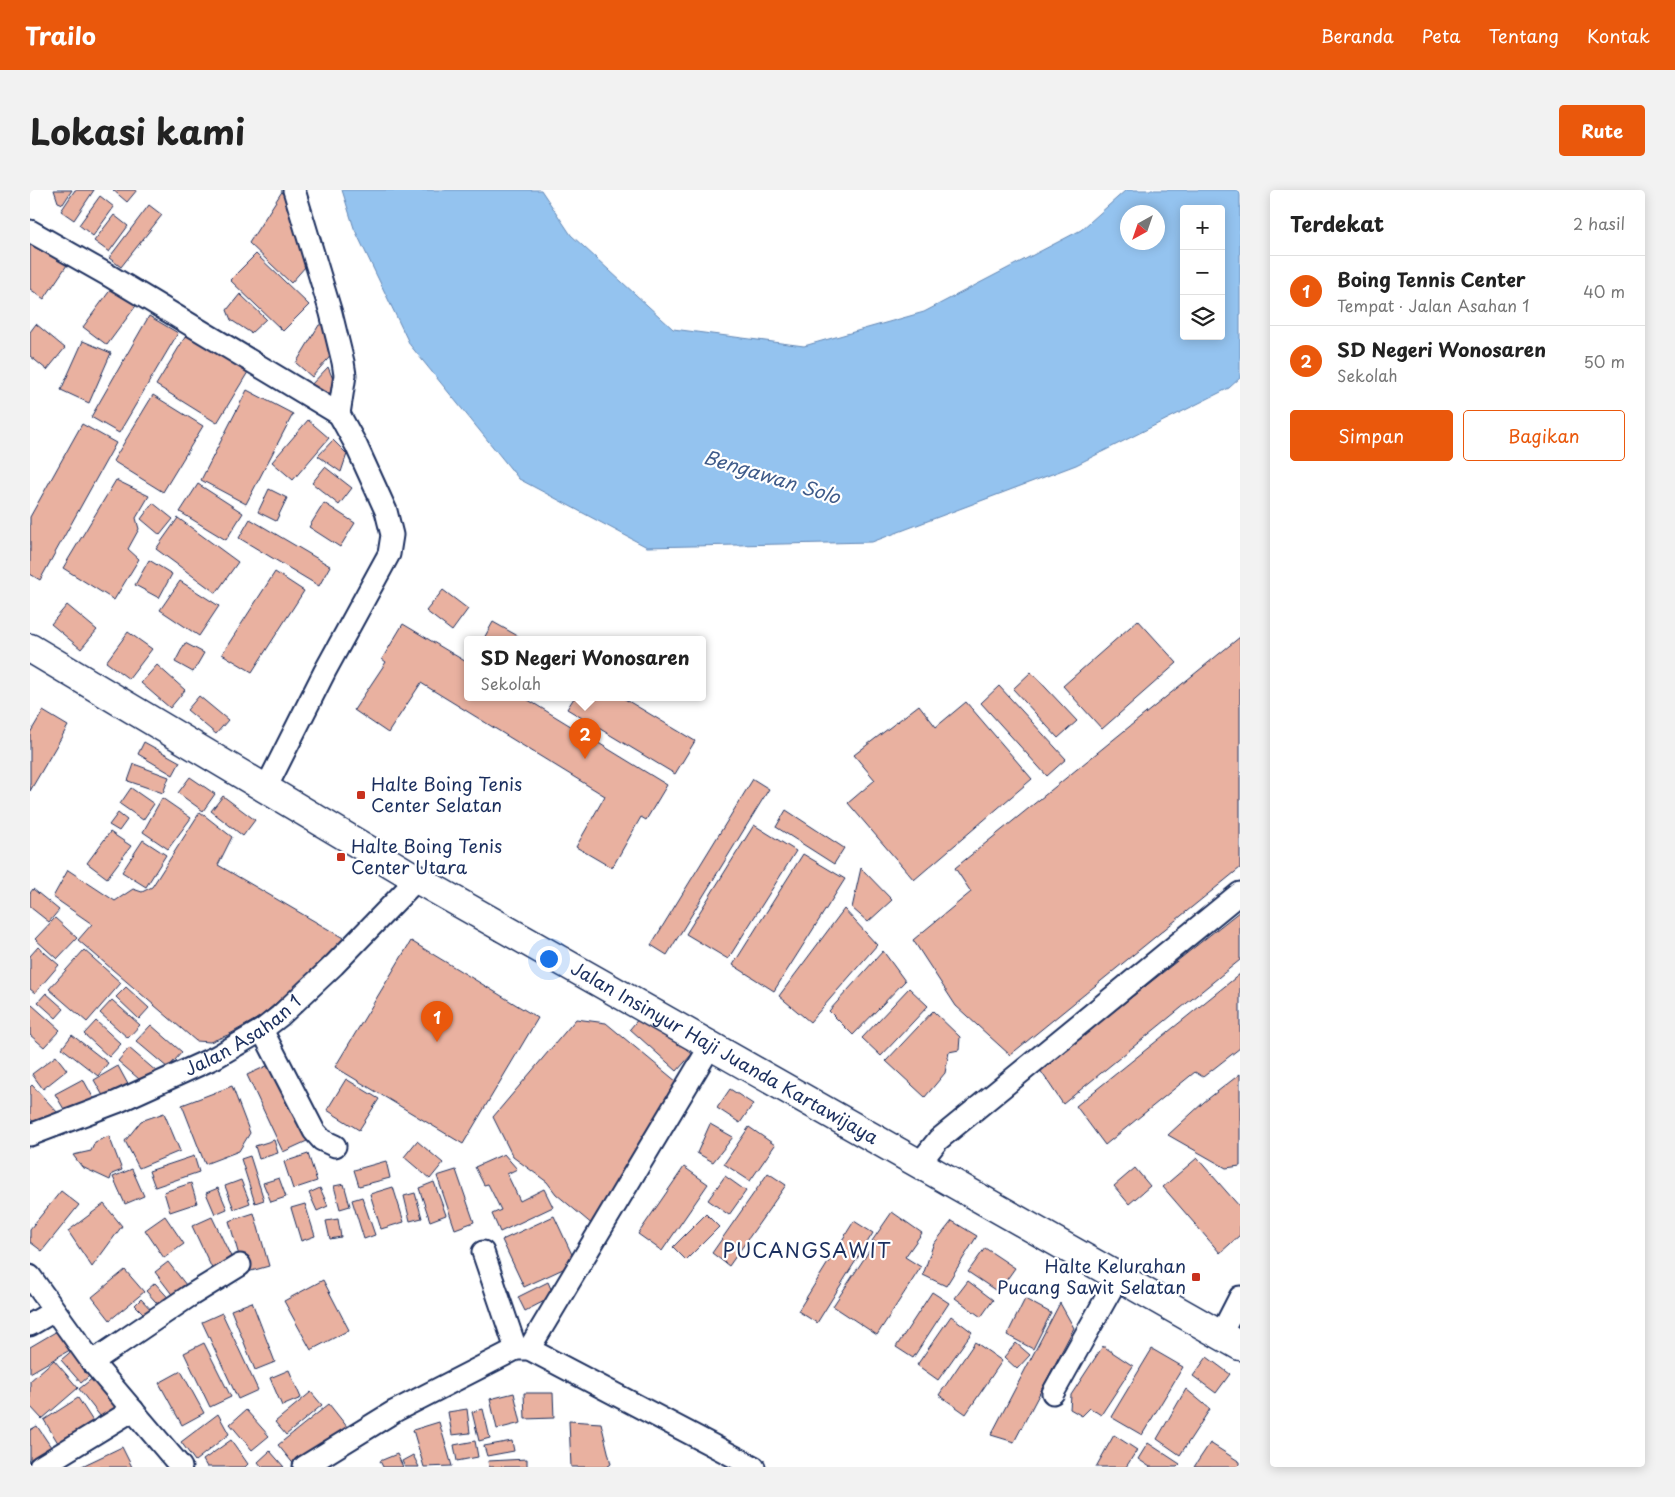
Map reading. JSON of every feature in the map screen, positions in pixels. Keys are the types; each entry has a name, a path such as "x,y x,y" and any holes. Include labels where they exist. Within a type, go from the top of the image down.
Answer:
{"main road":[{"name":"Jalan Insinyur Haji Juanda Kartawijaya","path":"30,648 417,878 1230,1341"}],"street":[{"path":"294,190 331,313 346,375 339,414"},
{"path":"30,231 116,280 339,414 356,445 386,511 392,535 389,554 325,671 266,788"},
{"name":"Jalan Asahan 1","path":"30,1135 126,1098 216,1057 262,1030 280,1016 328,971 417,878"},
{"path":"920,1164 938,1140 1240,892"},
{"path":"262,1030 314,1131 322,1140 334,1146"},
{"path":"304,1467 395,1411 523,1349 711,1045"},
{"path":"483,1252 523,1349 754,1467"},
{"path":"92,1362 188,1297 240,1265"},
{"path":"30,1276 92,1362 181,1467"},
{"path":"1054,1393 1118,1277"},
{"path":"1230,1341 1240,1297"},
{"path":"30,1325 54,1310"},
{"path":"40,1467 134,1410"}],"water":[{"name":"Bengawan Solo","path":"342,190 541,190 571,235 673,329 804,346 924,312 1081,230 1126,190 1240,190 1240,378 1229,388 1076,465 872,542 647,547 519,479 410,345 354,228"}],"building":[{"path":"54,190 72,190 63,204 58,202"},
{"path":"75,190 94,190 74,220 61,211"},
{"path":"113,190 137,190 127,202"},
{"path":"283,190 287,190 306,266 291,283 249,243"},
{"path":"100,196 114,207 93,236 79,225"},
{"path":"149,205 162,215 121,267 109,258"},
{"path":"114,215 128,226 109,252 94,241"},
{"path":"30,240 67,265 44,299 30,289"},
{"path":"256,254 309,305 283,331 230,280"},
{"path":"114,285 138,303 107,345 83,327"},
{"path":"240,294 266,319 251,333 231,320 227,310"},
{"path":"149,316 178,333 119,433 91,417"},
{"path":"36,324 65,348 47,370 30,356 30,332"},
{"path":"327,324 334,352 312,377 296,363 319,325"},
{"path":"187,334 248,372 217,423 156,385"},
{"path":"83,341 111,353 89,403 61,390"},
{"path":"328,367 339,394 326,402 309,387"},
{"path":"247,390 293,414 246,504 201,480"},
{"path":"153,395 203,426 163,492 113,461"},
{"path":"308,420 329,438 293,480 272,462"},
{"path":"82,424 116,443 40,580 30,574 30,517"},
{"path":"333,440 347,454 341,472 318,456"},
{"path":"325,467 352,488 339,505 312,483"},
{"path":"116,480 149,496 136,518 139,529 128,549 139,559 114,600 63,568"},
{"path":"198,484 243,513 226,540 180,512"},
{"path":"269,489 287,498 276,521 258,512"},
{"path":"153,503 173,519 160,535 141,519"},
{"path":"324,503 355,523 340,547 309,527"},
{"path":"178,518 238,562 216,593 156,549"},
{"path":"250,519 330,566 319,586 239,538"},
{"path":"149,560 172,574 159,598 135,585"},
{"path":"275,572 304,591 252,672 222,654"},
{"path":"180,581 219,606 199,636 160,610"},
{"path":"443,590 468,609 452,631 426,611"},
{"path":"67,605 97,630 81,649 51,624"},
{"path":"1138,620 1177,663 1102,729 1063,686"},
{"path":"493,622 518,636 485,636"},
{"path":"403,624 464,661 464,701 530,701 667,785 646,820 641,817 612,868 576,847 605,796 421,683 388,733 354,710 386,662 382,659"},
{"path":"128,632 152,649 129,679 106,662"},
{"path":"1240,637 1240,868 1010,1055 956,1006 913,940 971,892 955,868"},
{"path":"185,643 204,653 193,672 175,662"},
{"path":"157,665 185,690 170,708 141,683"},
{"path":"1031,672 1077,721 1058,738 1013,689"},
{"path":"999,686 1066,759 1047,776 981,703"},
{"path":"199,696 228,720 216,734 187,710"},
{"path":"572,701 628,701 695,741 675,774 567,709"},
{"path":"966,702 1032,779 914,880 848,803 875,780 854,755 919,705 936,727"},
{"path":"43,711 68,726 30,791 30,733"},
{"path":"144,742 180,762 173,775 138,754"},
{"path":"134,764 169,777 163,793 128,781"},
{"path":"190,777 215,794 203,811 178,793"},
{"path":"753,779 769,789 667,955 651,945"},
{"path":"131,788 154,804 143,820 120,804"},
{"path":"223,796 255,820 243,836 211,811"},
{"path":"162,798 191,818 168,849 143,832"},
{"path":"786,810 844,848 834,864 776,827"},
{"path":"200,812 232,837 218,865 345,939 340,948 260,1017 228,1035 210,1042 196,1041 78,940 92,924 53,897 68,870 115,901 133,889 142,892 152,887"},
{"path":"118,813 127,820 119,831 109,825"},
{"path":"754,825 796,851 728,959 686,934"},
{"path":"110,832 131,846 107,878 87,863"},
{"path":"143,840 166,855 146,887 122,872"},
{"path":"803,854 845,879 774,991 733,965"},
{"path":"861,868 892,900 868,922 852,908"},
{"path":"33,889 59,910 49,922 30,907 30,893"},
{"path":"844,909 877,945 810,1022 779,996"},
{"path":"1240,911 1240,960 1063,1104 1040,1070"},
{"path":"55,918 77,938 57,959 35,939"},
{"path":"411,941 538,1018 463,1144 335,1067"},
{"path":"38,947 59,965 35,993 30,989 30,956"},
{"path":"84,950 121,983 87,1022 49,989"},
{"path":"883,951 905,981 853,1035 829,1011"},
{"path":"1240,974 1240,1048 1203,1077 1195,1072 1105,1145 1076,1106"},
{"path":"126,987 149,1008 139,1019 116,997"},
{"path":"909,988 928,1006 881,1056 862,1038"},
{"path":"46,993 64,1009 56,1018 38,1002"},
{"path":"112,1000 140,1025 128,1038 100,1013"},
{"path":"32,1005 60,1030 44,1047 30,1035 30,1006"},
{"path":"933,1011 960,1037 959,1050 949,1052 945,1073 925,1097 886,1061"},
{"path":"644,1012 692,1054 677,1071 630,1029"},
{"path":"576,1019 606,1023 683,1087 594,1226 556,1194 547,1182 513,1157 493,1117"},
{"path":"96,1021 121,1044 109,1057 84,1034"},
{"path":"151,1025 182,1052 168,1068 136,1041"},
{"path":"72,1035 108,1063 98,1076 62,1048"},
{"path":"129,1048 157,1072 146,1085 118,1061"},
{"path":"56,1056 67,1070 43,1089 32,1074"},
{"path":"271,1064 307,1141 283,1152 247,1075"},
{"path":"118,1066 130,1088 106,1101 94,1080"},
{"path":"1240,1074 1240,1166 1226,1168 1168,1135 1204,1102"},
{"path":"83,1079 95,1101 68,1116 55,1094"},
{"path":"346,1079 379,1099 359,1130 327,1110"},
{"path":"32,1085 59,1114 41,1127 30,1119 30,1087"},
{"path":"232,1086 250,1133 239,1151 205,1164 182,1105"},
{"path":"730,1089 753,1104 740,1123 717,1108"},
{"path":"164,1113 180,1151 139,1168 125,1141 141,1121"},
{"path":"710,1124 733,1137 713,1162 697,1153"},
{"path":"749,1127 775,1145 750,1181 724,1164"},
{"path":"109,1136 122,1170 112,1174 110,1180 82,1167 73,1155 91,1151 95,1142"},
{"path":"274,1140 278,1153 259,1159 255,1146"},
{"path":"417,1141 443,1163 430,1179 404,1157"},
{"path":"308,1154 317,1181 293,1189 284,1162"},
{"path":"504,1154 517,1169 507,1174 520,1201 544,1189 553,1207 500,1232 492,1214 501,1210 488,1184 484,1185 475,1167"},
{"path":"194,1156 199,1172 155,1187 149,1171"},
{"path":"250,1156 264,1200 255,1203 241,1159"},
{"path":"1197,1158 1240,1207 1240,1235 1220,1253 1163,1187"},
{"path":"386,1161 390,1178 359,1186 354,1170"},
{"path":"684,1167 708,1184 662,1251 638,1234"},
{"path":"1135,1168 1150,1186 1129,1204 1114,1186"},
{"path":"132,1169 144,1196 125,1204 113,1177"},
{"path":"456,1170 474,1222 455,1229 437,1176"},
{"path":"768,1173 786,1185 729,1266 712,1253"},
{"path":"725,1176 746,1191 729,1215 708,1200"},
{"path":"279,1178 286,1197 271,1202 263,1183"},
{"path":"241,1180 250,1203 234,1209 225,1186"},
{"path":"434,1182 446,1215 430,1221 419,1188"},
{"path":"191,1183 197,1203 170,1212 164,1192"},
{"path":"344,1184 350,1206 340,1209 334,1186"},
{"path":"393,1187 404,1222 381,1229 370,1194"},
{"path":"218,1188 227,1209 215,1214 206,1193"},
{"path":"320,1188 328,1206 317,1211 309,1193"},
{"path":"61,1191 79,1205 42,1251 30,1242 30,1229"},
{"path":"415,1193 422,1218 410,1221 404,1196"},
{"path":"362,1197 375,1235 364,1239 352,1200"},
{"path":"104,1204 122,1226 92,1267 68,1231"},
{"path":"305,1204 315,1236 301,1241 291,1208"},
{"path":"892,1212 922,1233 905,1257 921,1267 877,1335 833,1306 875,1242 872,1241"},
{"path":"254,1213 269,1266 244,1273 229,1221"},
{"path":"706,1214 719,1227 686,1260 673,1247"},
{"path":"165,1216 184,1244 164,1258 145,1230"},
{"path":"554,1216 576,1263 524,1287 502,1240"},
{"path":"212,1217 235,1265 215,1275 192,1226"},
{"path":"338,1219 341,1237 330,1239 326,1221"},
{"path":"854,1221 873,1233 817,1323 798,1311"},
{"path":"952,1221 977,1236 946,1286 923,1275 933,1245"},
{"path":"985,1248 1015,1268 998,1292 968,1272"},
{"path":"168,1262 190,1290 177,1301 155,1272"},
{"path":"125,1270 144,1292 110,1320 92,1297"},
{"path":"323,1280 349,1330 311,1350 284,1301"},
{"path":"968,1281 993,1300 981,1317 955,1298"},
{"path":"548,1282 554,1296 525,1311 518,1297"},
{"path":"155,1283 173,1303 164,1311 146,1291"},
{"path":"932,1292 949,1303 913,1358 896,1347"},
{"path":"141,1299 155,1314 149,1319 135,1305"},
{"path":"1025,1299 1051,1313 1033,1349 1007,1335"},
{"path":"252,1302 275,1362 255,1370 231,1310"},
{"path":"1060,1303 1074,1328 1014,1442 991,1435"},
{"path":"222,1313 258,1390 238,1399 202,1322"},
{"path":"951,1316 972,1332 938,1380 917,1365"},
{"path":"64,1327 75,1347 30,1373 30,1347"},
{"path":"975,1342 1002,1361 966,1414 939,1395"},
{"path":"204,1343 231,1397 210,1407 184,1353"},
{"path":"1016,1343 1030,1355 1017,1369 1004,1357"},
{"path":"1103,1346 1133,1366 1101,1415 1090,1408 1082,1416 1070,1409 1071,1395"},
{"path":"75,1348 95,1371 81,1383 61,1360"},
{"path":"1152,1349 1183,1367 1142,1435 1111,1417"},
{"path":"1207,1357 1230,1374 1216,1393 1193,1376"},
{"path":"54,1360 78,1388 42,1419 30,1406 30,1381"},
{"path":"289,1370 301,1398 282,1406 270,1378"},
{"path":"181,1371 204,1413 182,1425 159,1383"},
{"path":"98,1374 123,1407 104,1421 79,1389"},
{"path":"1186,1389 1210,1409 1180,1455 1157,1439"},
{"path":"311,1392 322,1405 286,1435 275,1422"},
{"path":"514,1393 521,1423 497,1429 490,1399"},
{"path":"524,1393 553,1393 554,1418 525,1419"},
{"path":"78,1398 98,1429 63,1451 44,1420"},
{"path":"329,1404 348,1428 296,1467 278,1445"},
{"path":"467,1409 470,1433 452,1435 448,1412"},
{"path":"483,1409 490,1438 479,1441 472,1412"},
{"path":"246,1410 269,1436 252,1450 230,1424"},
{"path":"218,1414 229,1434 195,1461 181,1442"},
{"path":"569,1421 601,1423 611,1464 607,1467 571,1467"},
{"path":"439,1422 452,1466 424,1467 413,1430"},
{"path":"37,1426 55,1453 30,1465 30,1430"},
{"path":"1114,1435 1137,1450 1126,1467 1096,1467"},
{"path":"231,1440 248,1464 245,1467 207,1467 203,1460"},
{"path":"475,1441 478,1457 457,1461 454,1445"},
{"path":"512,1441 514,1451 487,1456 484,1446"},
{"path":"1148,1443 1180,1464 1177,1467 1150,1467 1138,1459"},
{"path":"1210,1443 1240,1462 1240,1467 1194,1467"},
{"path":"122,1447 132,1467 80,1467"},
{"path":"270,1451 284,1467 262,1467 258,1462"},
{"path":"397,1454 403,1467 383,1467 380,1461"},
{"path":"413,1455 419,1467 405,1467 402,1461"},
{"path":"527,1459 527,1467 489,1467 488,1461"}],"place":[{"name":"SD Negeri Wonosaren","path":"585,759"},
{"name":"Halte Boing Tenis Center Selatan","path":"361,795"},
{"name":"Halte Boing Tenis Center Utara","path":"341,857"},
{"name":"Boing Tennis Center","path":"437,1042"},
{"name":"Halte Kelurahan Pucang Sawit Selatan","path":"1196,1277"}],"district":[{"name":"PUCANGSAWIT","path":"807,1251"}]}
